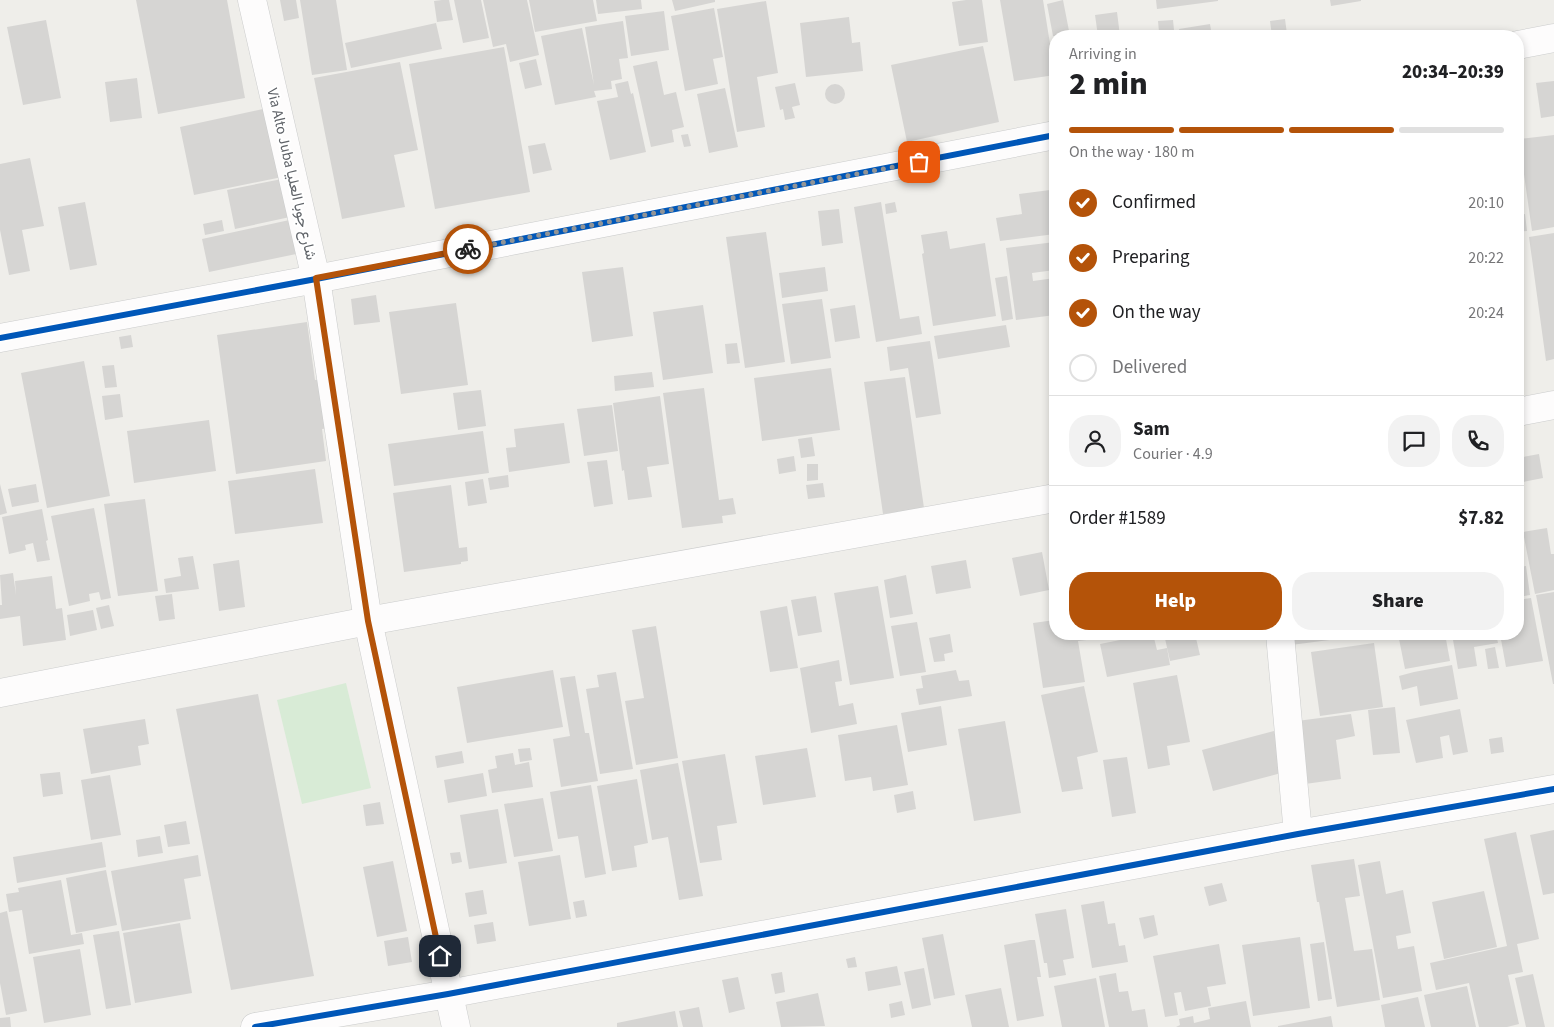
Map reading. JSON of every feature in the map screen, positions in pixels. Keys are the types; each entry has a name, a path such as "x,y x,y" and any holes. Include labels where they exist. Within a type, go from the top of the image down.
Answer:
{"street":[{"name":"Via Alto Juba شارع جوبا العليا","path":"252,0 316,278 368,621 456,1027"},
{"path":"1524,44 1554,38"},
{"path":"0,338 1049,136"},
{"path":"1524,411 1554,405"},
{"path":"0,693 368,621 1049,499"},
{"path":"1281,640 1298,834"},
{"path":"255,1027 448,994 1298,834 1554,789"}],"green space":[{"path":"346,683 371,788 302,804 277,700"}],"building":[{"path":"136,0 227,0 245,98 158,114"},
{"path":"280,0 296,0 299,18 284,21"},
{"path":"300,0 336,0 347,70 312,75"},
{"path":"449,0 453,20 437,22 434,1"},
{"path":"454,0 481,0 489,38 463,43"},
{"path":"483,0 527,0 539,55 510,62 506,44 493,47"},
{"path":"529,0 593,0 597,21 535,32"},
{"path":"596,0 641,0 642,9 598,14"},
{"path":"672,0 715,0 715,2 675,11"},
{"path":"982,0 988,42 959,46 952,2"},
{"path":"1000,0 1043,0 1049,38 1049,76 1014,81"},
{"path":"1063,0 1069,30 1052,30 1047,4"},
{"path":"1156,0 1218,0 1218,1 1157,9"},
{"path":"1330,0 1361,0 1361,1 1331,6"},
{"path":"766,1 778,73 757,77 765,127 737,132 717,9"},
{"path":"714,8 723,57 713,59 718,84 685,91 671,16"},
{"path":"664,11 669,50 631,56 625,16"},
{"path":"1117,12 1119,30 1097,30 1095,15"},
{"path":"849,17 852,43 860,42 863,71 806,77 800,23"},
{"path":"1285,19 1286,30 1271,30 1270,21"},
{"path":"46,20 61,98 23,105 7,27"},
{"path":"1173,20 1174,30 1159,30 1158,21"},
{"path":"623,21 628,58 619,59 622,79 611,81 612,89 594,91 596,97 555,105 541,36 582,28 594,85 585,27"},
{"path":"436,23 442,49 351,68 345,43"},
{"path":"1210,24 1211,30 1179,30"},
{"path":"983,46 999,122 907,142 891,65"},
{"path":"504,47 530,192 435,209 409,64"},
{"path":"536,59 542,85 525,89 519,63"},
{"path":"657,61 664,95 676,92 684,127 672,130 674,142 651,147 633,66"},
{"path":"400,62 418,150 394,155 405,207 342,219 314,78"},
{"path":"137,78 142,118 110,122 105,82"},
{"path":"628,81 631,94 633,93 646,152 610,160 597,101 618,97 615,84"},
{"path":"1554,81 1554,116 1541,118 1536,83"},
{"path":"795,83 800,105 792,107 795,118 785,120 783,109 780,110 775,87"},
{"path":"835,84 842,87 845,94 842,101 835,104 828,101 825,94 828,87"},
{"path":"725,88 738,147 709,153 697,94"},
{"path":"272,107 287,176 194,195 180,127"},
{"path":"688,134 691,146 684,147 681,135"},
{"path":"1554,135 1554,227 1532,231 1524,174 1524,138"},
{"path":"545,143 552,170 533,174 528,146"},
{"path":"30,158 44,226 22,230 30,271 9,275 0,230 0,164"},
{"path":"282,179 290,217 235,229 227,190"},
{"path":"1049,190 1049,235 1000,241 996,218 1022,214 1019,194"},
{"path":"85,202 97,265 70,270 58,207"},
{"path":"881,202 900,319 919,316 922,334 876,342 854,207"},
{"path":"895,202 897,212 886,214 885,204"},
{"path":"839,209 843,243 822,246 818,211"},
{"path":"1524,214 1527,231 1524,231"},
{"path":"294,219 301,253 209,272 202,239"},
{"path":"222,220 224,231 205,235 203,224"},
{"path":"947,231 950,249 985,243 996,316 933,326 921,235"},
{"path":"766,232 785,362 745,368 726,237"},
{"path":"1554,233 1554,359 1546,361 1529,237"},
{"path":"1049,243 1049,271 1032,273 1033,281 1049,279 1049,316 1016,320 1006,248"},
{"path":"623,267 633,336 592,342 582,272"},
{"path":"825,267 828,291 782,298 779,273"},
{"path":"1007,276 1013,319 1002,321 995,278"},
{"path":"376,295 380,322 354,325 351,299"},
{"path":"822,299 831,358 791,364 782,304"},
{"path":"456,303 468,385 401,394 389,312"},
{"path":"703,305 713,373 663,380 653,312"},
{"path":"855,305 860,338 835,342 830,309"},
{"path":"307,322 315,380 324,379 331,428 322,429 326,461 236,474 217,335"},
{"path":"1006,325 1010,347 938,359 934,336"},
{"path":"131,335 133,347 121,349 119,337"},
{"path":"930,341 941,414 916,418 908,368 890,371 887,347"},
{"path":"737,343 740,363 727,364 725,344"},
{"path":"84,361 110,496 47,508 21,373"},
{"path":"114,365 117,387 105,388 102,366"},
{"path":"831,368 840,430 762,441 754,378"},
{"path":"652,372 654,387 615,391 614,376"},
{"path":"905,377 924,508 883,514 864,382"},
{"path":"704,388 719,500 733,498 736,514 722,516 723,523 682,528 663,393"},
{"path":"481,390 486,426 458,430 453,393"},
{"path":"120,394 123,417 105,420 102,396"},
{"path":"660,396 669,464 647,467 652,497 628,500 613,403"},
{"path":"612,405 618,451 584,456 577,409"},
{"path":"209,420 216,471 134,483 127,431"},
{"path":"564,423 570,463 509,472 506,448 516,447 514,429"},
{"path":"483,431 489,473 394,486 388,444"},
{"path":"812,437 815,456 801,458 798,439"},
{"path":"1539,454 1543,478 1524,482 1524,457"},
{"path":"794,456 796,471 779,474 777,459"},
{"path":"607,460 613,504 594,507 587,462"},
{"path":"807,464 818,464 818,480 807,481"},
{"path":"315,469 323,523 235,534 228,481"},
{"path":"508,475 509,487 490,490 488,478"},
{"path":"483,479 487,503 468,506 465,482"},
{"path":"823,483 825,497 808,499 806,485"},
{"path":"0,484 7,513 0,515"},
{"path":"36,484 39,502 12,507 8,489"},
{"path":"451,485 459,548 467,547 468,561 461,562 461,564 404,572 393,493"},
{"path":"145,499 158,591 118,596 104,504"},
{"path":"94,508 111,598 101,600 99,592 89,594 90,601 69,606 51,516"},
{"path":"42,509 50,560 37,562 33,543 25,545 26,550 9,554 2,517"},
{"path":"1547,528 1551,554 1554,554 1554,590 1535,594 1524,532"},
{"path":"1042,552 1049,590 1020,596 1012,558"},
{"path":"193,556 199,589 166,593 164,579 181,576 178,558"},
{"path":"239,560 245,607 219,611 213,564"},
{"path":"966,560 971,588 936,594 931,566"},
{"path":"1524,566 1526,566 1530,595 1524,596"},
{"path":"13,573 16,595 15,581 52,576 56,609 62,608 66,640 23,646 20,616 0,619 0,605 2,605 0,575"},
{"path":"906,575 913,614 890,618 884,580"},
{"path":"878,586 894,678 850,685 834,593"},
{"path":"1554,592 1554,684 1553,684 1536,595"},
{"path":"172,594 175,619 159,621 155,596"},
{"path":"816,596 822,632 798,636 791,600"},
{"path":"1531,598 1543,661 1506,667 1501,640 1524,640 1524,599"},
{"path":"109,605 114,626 101,629 96,608"},
{"path":"787,606 798,668 770,672 760,611"},
{"path":"93,610 97,630 70,636 67,615"},
{"path":"1049,621 1049,640 1086,640 1078,641 1085,682 1043,688 1033,623"},
{"path":"917,622 926,672 900,676 891,626"},
{"path":"656,626 678,758 636,765 625,701 644,698 632,630"},
{"path":"950,634 953,652 944,654 945,661 934,662 929,638"},
{"path":"1120,640 1154,640 1157,650 1167,648 1170,665 1107,677 1100,644"},
{"path":"1165,640 1196,640 1200,655 1170,661"},
{"path":"1291,640 1330,640 1291,645"},
{"path":"1399,640 1446,640 1450,661 1405,669"},
{"path":"1453,640 1497,640 1498,643 1474,647 1477,666 1458,669"},
{"path":"1374,643 1383,707 1320,716 1311,652"},
{"path":"1495,647 1499,668 1488,669 1485,649"},
{"path":"839,660 842,681 835,682 839,706 853,703 857,724 811,733 800,668"},
{"path":"1452,665 1458,699 1420,706 1417,686 1402,690 1399,676"},
{"path":"553,670 563,727 467,743 457,687"},
{"path":"956,670 959,681 969,680 972,696 919,705 916,689 923,688 921,676"},
{"path":"616,672 633,769 600,774 586,689 599,687 597,675"},
{"path":"1177,675 1190,742 1167,746 1170,765 1148,769 1133,683"},
{"path":"575,676 585,733 589,733 598,781 561,787 553,739 570,736 560,678"},
{"path":"1084,686 1098,752 1077,757 1083,789 1062,792 1041,695"},
{"path":"258,694 314,976 231,990 176,709"},
{"path":"941,706 947,745 908,752 901,713"},
{"path":"1395,707 1400,753 1373,755 1368,710"},
{"path":"1460,709 1468,752 1453,755 1449,735 1440,737 1443,758 1416,763 1406,720"},
{"path":"1351,714 1355,736 1336,740 1341,779 1305,784 1297,721"},
{"path":"145,719 149,744 138,746 141,765 91,774 83,729"},
{"path":"1005,721 1021,813 974,821 958,729"},
{"path":"897,725 908,785 873,791 871,777 845,781 838,735"},
{"path":"1274,731 1285,772 1213,791 1202,750"},
{"path":"1502,737 1504,752 1491,754 1489,739"},
{"path":"530,748 532,760 520,762 518,749"},
{"path":"807,748 816,797 763,805 755,756"},
{"path":"462,751 464,763 437,768 435,756"},
{"path":"513,753 515,765 529,762 533,787 492,793 488,770 497,768 495,756"},
{"path":"725,754 737,823 717,826 722,860 700,863 682,761"},
{"path":"1127,757 1136,813 1112,817 1103,760"},
{"path":"678,763 703,896 679,900 668,837 652,840 640,770"},
{"path":"60,772 63,794 43,797 40,774"},
{"path":"483,773 487,796 448,803 444,780"},
{"path":"110,775 121,835 91,840 81,780"},
{"path":"637,779 648,843 634,846 637,867 612,871 597,786"},
{"path":"591,785 606,874 585,878 578,836 558,839 550,792"},
{"path":"913,791 916,809 897,813 894,795"},
{"path":"543,798 553,851 514,857 504,804"},
{"path":"380,802 384,824 366,826 363,805"},
{"path":"498,809 507,863 469,869 460,815"},
{"path":"186,821 190,844 168,847 164,825"},
{"path":"1554,830 1554,893 1543,895 1530,835"},
{"path":"1516,832 1539,939 1517,944 1523,972 1508,975 1519,1024 1507,1027 1479,1027 1469,983 1436,990 1430,963 1507,946 1484,839"},
{"path":"160,836 163,853 138,857 136,840"},
{"path":"102,842 106,867 17,883 13,857"},
{"path":"460,852 462,862 452,864 450,853"},
{"path":"198,855 201,876 184,879 191,919 122,931 111,871"},
{"path":"560,855 571,919 529,926 518,862"},
{"path":"1354,859 1360,896 1345,898 1354,951 1372,949 1380,1000 1337,1007 1311,865"},
{"path":"393,861 407,931 377,937 363,867"},
{"path":"1380,861 1386,894 1403,890 1411,933 1396,936 1398,949 1414,946 1422,991 1383,998 1358,865"},
{"path":"106,870 117,925 76,933 66,878"},
{"path":"61,880 71,935 82,933 84,944 29,954 22,910 9,912 6,894 19,892 18,888"},
{"path":"1222,883 1227,901 1209,906 1204,887"},
{"path":"483,890 487,914 469,917 465,893"},
{"path":"1484,891 1497,947 1444,959 1432,902"},
{"path":"584,900 587,916 576,918 573,902"},
{"path":"1104,901 1108,924 1115,923 1119,946 1125,945 1128,962 1092,968 1081,905"},
{"path":"1066,909 1074,958 1063,960 1066,975 1049,978 1047,963 1044,963 1035,914"},
{"path":"7,911 27,1011 6,1015 0,983 0,913"},
{"path":"1154,915 1158,935 1144,939 1139,918"},
{"path":"493,922 496,941 477,944 474,925"},
{"path":"180,923 192,993 135,1003 123,933"},
{"path":"119,931 131,1005 106,1009 93,935"},
{"path":"943,934 955,995 934,999 922,938"},
{"path":"408,937 412,962 388,966 384,941"},
{"path":"1300,937 1310,1008 1253,1016 1242,945"},
{"path":"1035,940 1041,977 1037,977 1044,1016 1017,1021 1004,945"},
{"path":"1324,942 1332,999 1318,1001 1310,944"},
{"path":"1219,944 1226,984 1207,987 1211,1006 1185,1011 1181,992 1174,993 1178,1015 1165,1017 1153,956"},
{"path":"80,949 91,1015 44,1023 33,957"},
{"path":"855,957 857,967 848,968 846,959"},
{"path":"897,966 901,985 868,991 865,972"},
{"path":"924,968 931,1005 912,1009 904,972"},
{"path":"782,972 785,992 775,994 771,974"},
{"path":"1116,973 1119,992 1128,991 1132,1011 1145,1009 1148,1027 1109,1027 1099,976"},
{"path":"1533,974 1545,1027 1526,1027 1515,978"},
{"path":"738,977 745,1009 729,1013 722,980"},
{"path":"1096,978 1105,1027 1062,1027 1054,986"},
{"path":"1467,986 1476,1027 1431,1027 1424,995"},
{"path":"1001,988 1009,1027 972,1027 965,995"},
{"path":"818,993 825,1026 781,1027 776,1002"},
{"path":"1418,997 1425,1027 1385,1027 1381,1005"},
{"path":"902,1001 905,1015 891,1018 889,1004"},
{"path":"1246,1001 1251,1027 1176,1027 1180,1025 1179,1019 1193,1016 1194,1023 1210,1019 1208,1008"},
{"path":"699,1007 703,1027 683,1027 679,1011"},
{"path":"675,1011 678,1027 617,1027 617,1023"},
{"path":"1331,1016 1333,1027 1278,1027 1278,1026"},
{"path":"10,1017 11,1027 0,1027 0,1018"}],"cycle path":[{"path":"0,338 316,279 1049,136"},
{"path":"255,1027 448,994 1298,834 1554,789"}],"way so far":[{"path":"468,249 919,162"}],"route":[{"path":"440,956 368,621 316,278 468,249"}]}
